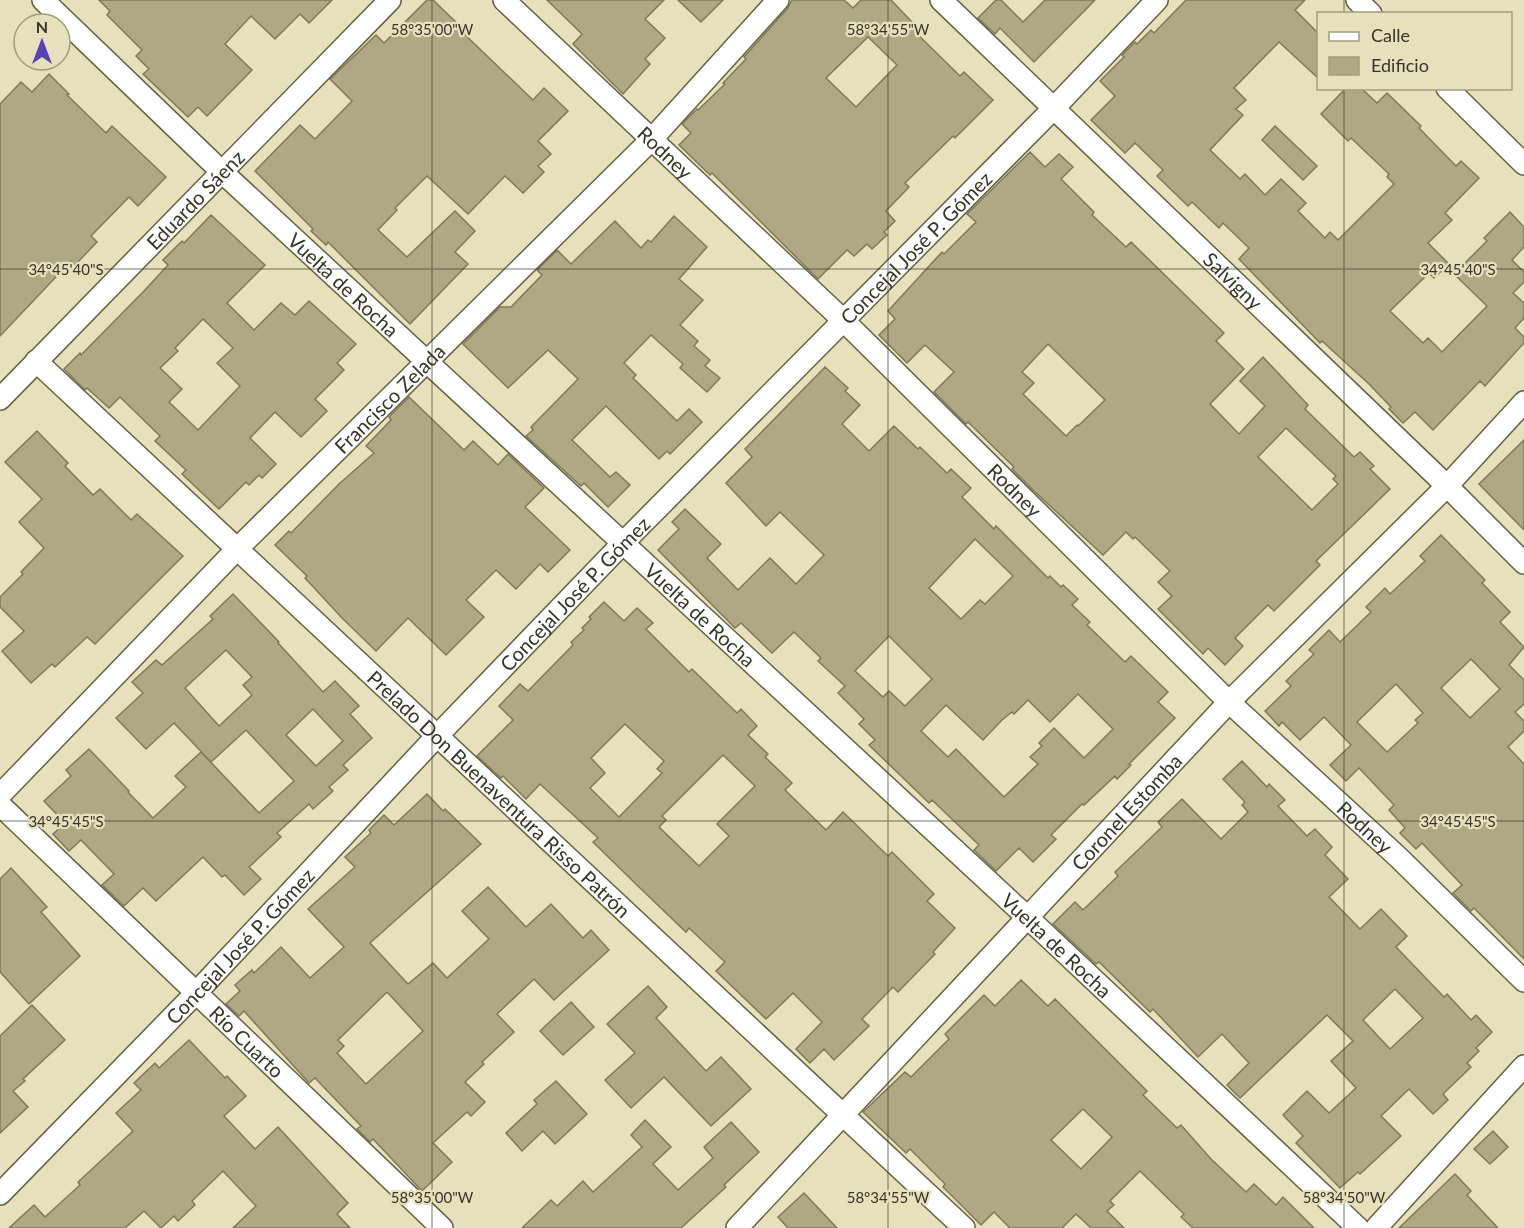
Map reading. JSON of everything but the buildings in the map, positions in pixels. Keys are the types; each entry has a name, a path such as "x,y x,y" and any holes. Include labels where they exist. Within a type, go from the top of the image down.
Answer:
{"street":[{"name":"Vuelta de Rocha","path":"43,0 222,172 624,542 1358,1228"},
{"name":"Eduardo Sáenz","path":"0,399 390,0"},
{"name":"Rodney","path":"504,0 843,321 1229,702 1398,857 1524,981"},
{"name":"Francisco Zelada","path":"0,795 237,549 651,140 778,0"},
{"name":"Salvigny","path":"941,0 1447,486 1524,563"},
{"name":"Concejal José P. Gómez","path":"0,1194 195,993 624,542 1053,109 1157,0"},
{"path":"1357,0 1369,12"},
{"path":"1450,90 1524,164"},
{"name":"Prelado Don Buenaventura Risso Patrón","path":"36,361 964,1228"},
{"name":"Coronel Estomba","path":"737,1228 1229,702 1447,486 1524,402"},
{"name":"Río Cuarto","path":"0,805 442,1228"},
{"path":"1376,1228 1524,1066"}]}
